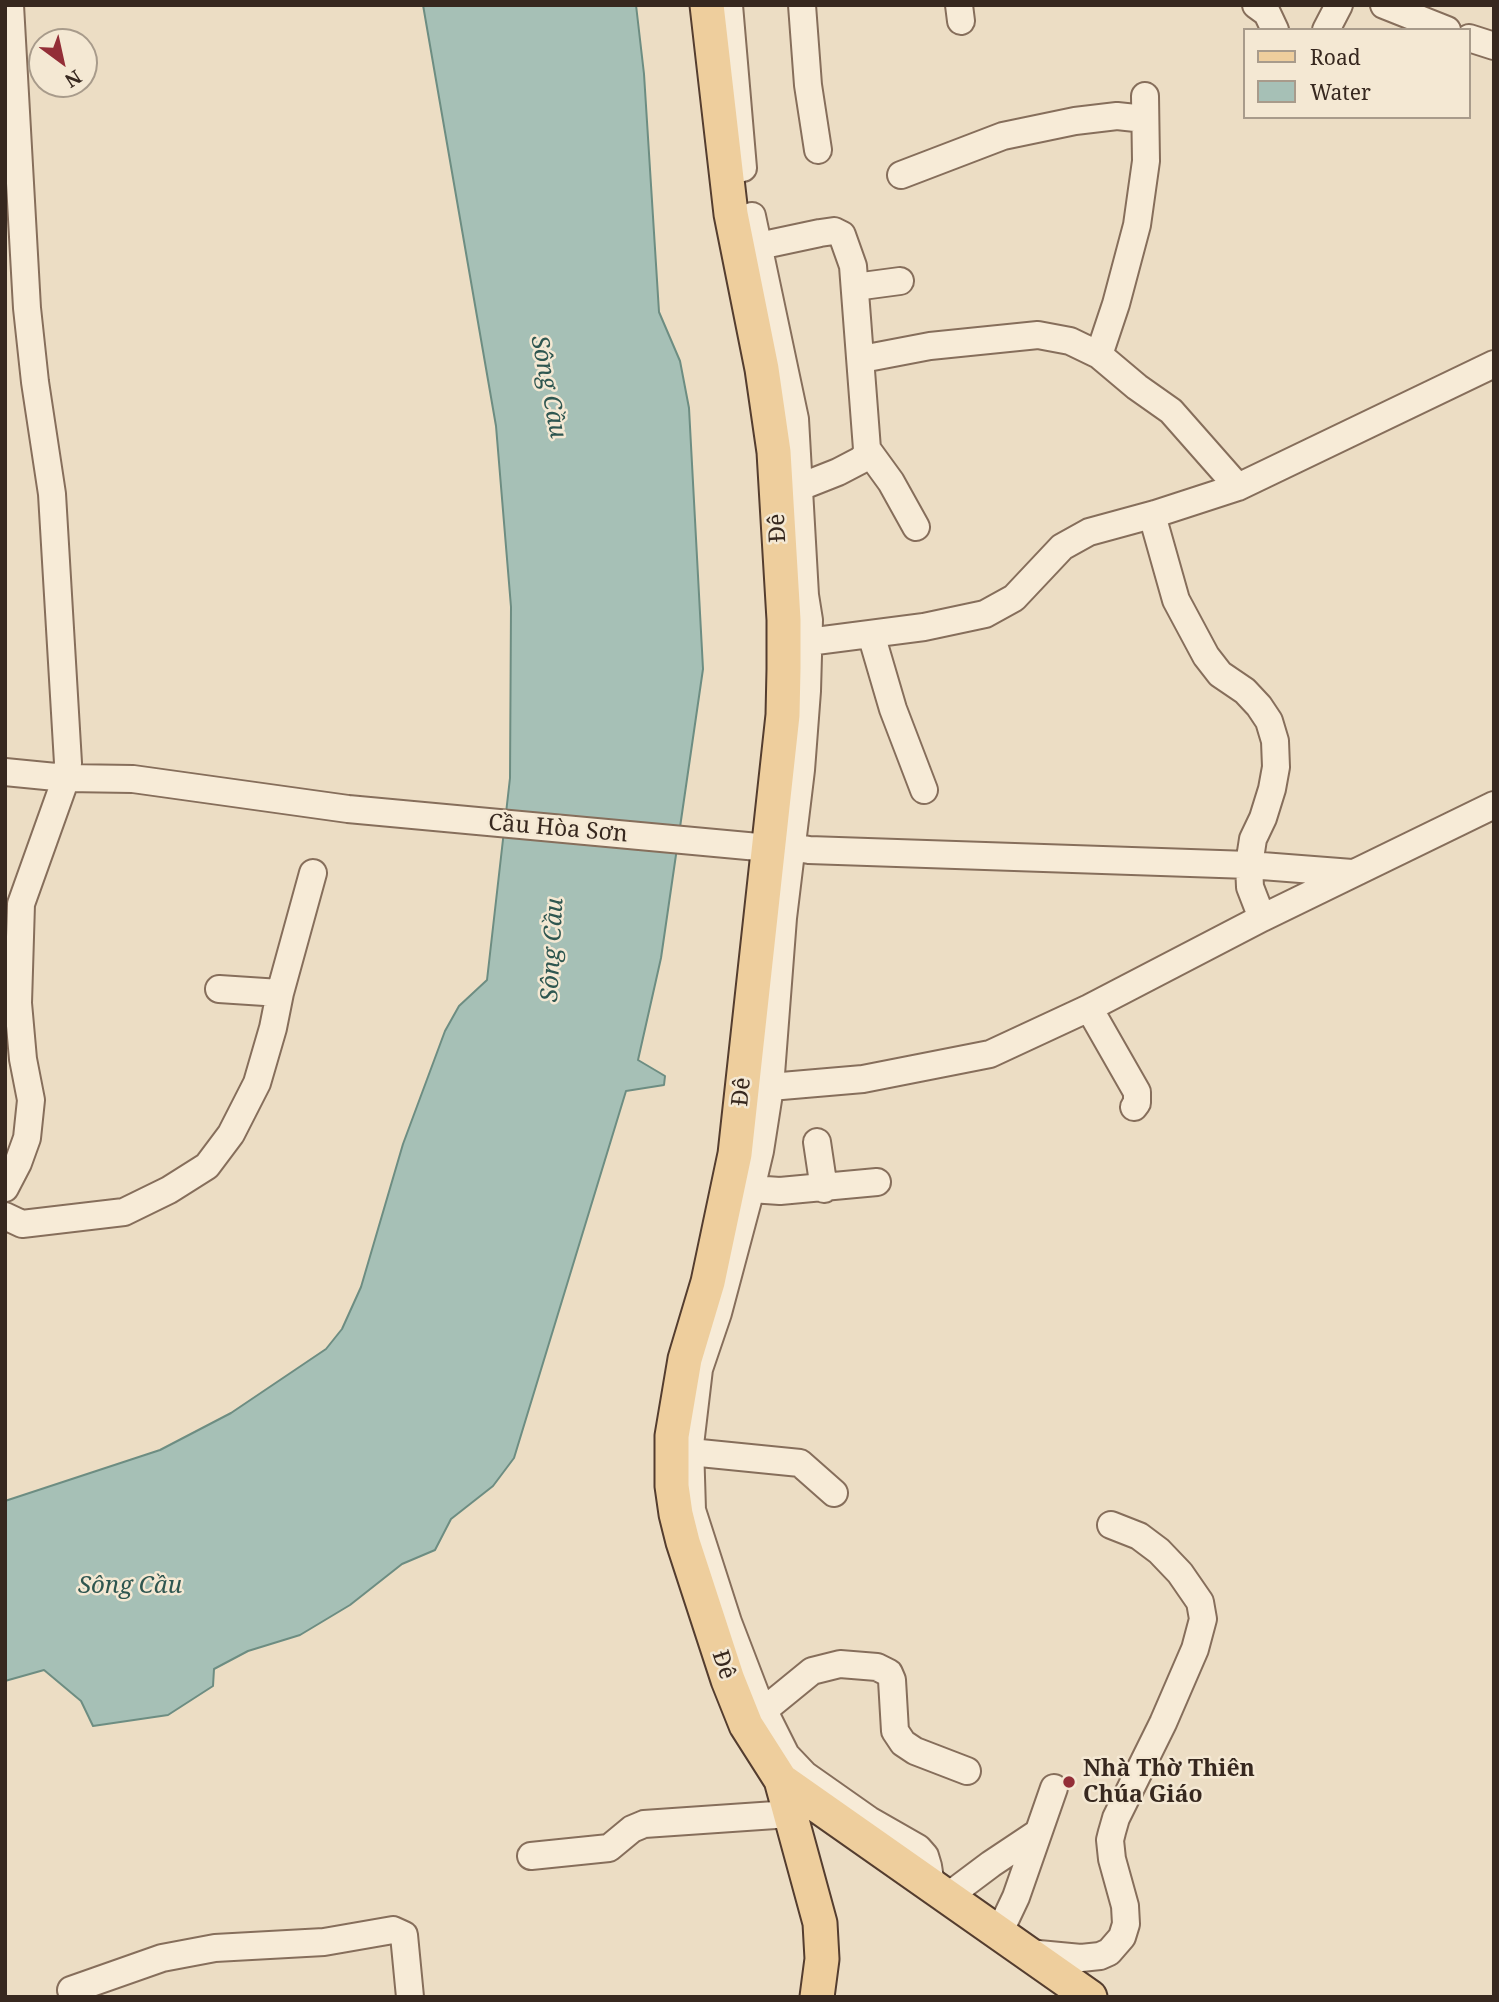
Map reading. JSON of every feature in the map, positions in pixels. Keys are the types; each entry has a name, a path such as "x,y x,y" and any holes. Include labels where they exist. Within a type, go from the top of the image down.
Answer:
{"main road":[{"name":"Đê","path":"707,5 731,214 762,369 774,452 784,620 780,847 735,1154 708,1282 685,1359 672,1436 672,1486 683,1542 728,1680 746,1725 781,1780 1090,1997"},
{"path":"781,1780 820,1923 822,1959 817,1997"}],"street":[{"path":"5,1188 27,1138 31,1100 23,1059 18,1003 12,986 13,902 66,778 67,716 52,494 27,308 10,5"},
{"path":"729,5 743,168"},
{"path":"802,5 808,85 818,150"},
{"path":"1256,5 1267,13 1274,28"},
{"path":"1327,28 1339,5"},
{"path":"1400,8 1443,28"},
{"path":"1471,39 1494,46"},
{"path":"901,175 1003,136 1075,121 1117,116 1145,108 1146,161 1137,225 1099,355"},
{"path":"752,216 795,419 805,595 809,620 808,642 801,770 780,847 780,943 770,1087 751,1189 719,1313 699,1369 690,1452 692,1510 728,1622 763,1711 786,1755 805,1774 869,1820 918,1848 925,1856 939,1891 990,1864 1037,1834"},
{"path":"759,246 834,231 842,235 853,266 868,452 891,482 916,527"},
{"path":"855,286 900,281"},
{"path":"862,359 930,346 1038,335 1070,341 1099,355 1171,411 1238,487"},
{"path":"808,642 924,627 985,614 1014,598 1062,547 1089,532 1238,487 1494,364"},
{"path":"800,487 838,472 860,460 868,452"},
{"path":"1152,515 1176,600 1206,656 1220,674 1245,691 1259,705 1269,721 1275,741 1276,767 1272,789 1253,839 1249,865 1250,887 1262,918"},
{"path":"871,634 893,709 925,790"},
{"name":"Cầu Hòa Sơn","path":"5,772 66,778 133,779 348,809 809,850 1249,865 1352,873"},
{"path":"770,1087 863,1079 990,1054 1089,1008 1262,918 1494,805"},
{"path":"5,1216 22,1224 124,1212 169,1190 207,1166 231,1134 257,1083 313,873"},
{"path":"219,989 279,993"},
{"path":"1089,1008 1137,1092 1137,1103 1134,1107"},
{"path":"817,1142 824,1189"},
{"path":"751,1189 824,1189 877,1182"},
{"path":"690,1452 800,1463 834,1493"},
{"path":"1028,1954 1082,1958 1100,1955 1109,1952 1122,1937 1126,1924 1125,1906 1112,1859 1112,1832 1116,1818 1163,1723 1195,1649 1203,1619 1200,1602 1173,1565 1139,1536 1111,1525"},
{"path":"763,1711 812,1671 841,1664 877,1667 889,1673 892,1680 895,1731 903,1744 967,1771"},
{"path":"999,1933 1016,1897 1054,1788"},
{"path":"531,1856 609,1847 632,1829 644,1824 790,1814"},
{"path":"71,1990 162,1958 215,1948 324,1942 393,1930 404,1935 410,1997"}],"water":[{"name":"Sông Cầu","path":"423,5 636,5 644,74 659,312 680,361 689,408 703,669 661,958 638,1060 665,1076 664,1085 626,1091 514,1458 493,1486 451,1519 435,1550 402,1564 350,1605 300,1635 248,1651 214,1669 213,1686 168,1715 93,1726 81,1701 44,1670 5,1681 5,1501 160,1450 231,1413 326,1349 342,1329 361,1287 403,1144 445,1031 459,1006 487,980 510,778 511,607 496,426"}],"place":[{"name":"Nhà Thờ Thiên Chúa Giáo","path":"1069,1782"}]}
